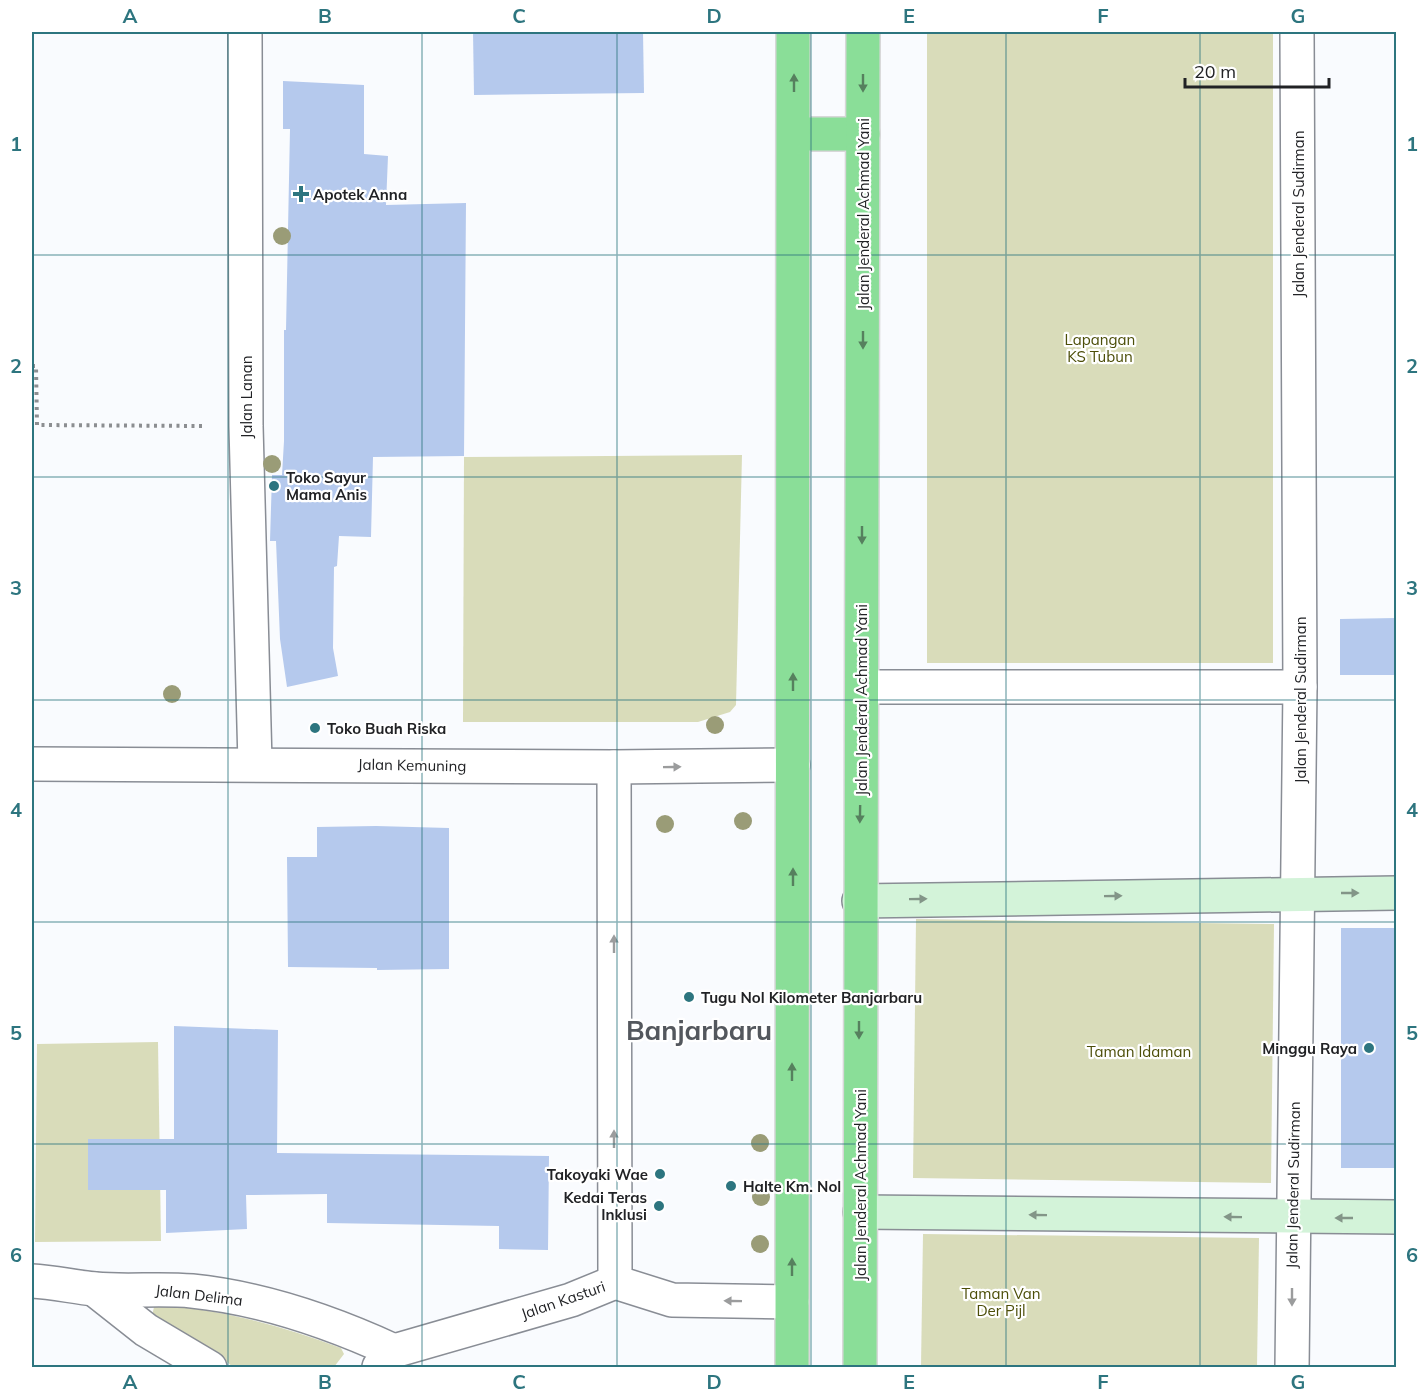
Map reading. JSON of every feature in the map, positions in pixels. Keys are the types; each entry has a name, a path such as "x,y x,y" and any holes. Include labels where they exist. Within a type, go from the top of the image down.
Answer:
{"highway":[{"path":"792,1368 793,32"},
{"name":"Jalan Jenderal Achmad Yani","path":"860,1368 859,900 862,687 863,32"},
{"path":"794,134 863,135"}],"main road":[{"path":"859,900 1396,892"},
{"path":"860,1212 1396,1218"}],"street":[{"name":"Jalan Lanan","path":"245,32 246,426 255,763"},
{"name":"Jalan Jenderal Sudirman","path":"1292,1368 1300,687 1297,32"},
{"path":"862,687 1300,687"},
{"name":"Jalan Kemuning","path":"32,764 255,763 614,767 793,765"},
{"path":"614,767 615,1282"},
{"name":"Jalan Delima","path":"32,1281 66,1283 94,1289 158,1289 232,1296 356,1334 387,1359"},
{"name":"Jalan Kasturi","path":"387,1359 571,1300 615,1282 672,1300 792,1302"},
{"path":"94,1289 146,1330 210,1368"}],"path":[{"path":"32,366 36,366 38,425 210,426"}],"green space":[{"name":"Lapangan KS Tubun","path":"927,32 1273,32 1273,663 927,663"},
{"path":"742,455 736,705 730,712 698,722 463,722 464,457"},
{"name":"Taman Idaman","path":"916,919 1274,924 1271,1183 913,1178"},
{"path":"158,1042 161,1241 35,1242 37,1044"},
{"name":"Taman Van Der Pijl","path":"923,1234 1259,1238 1257,1367 921,1367"},
{"path":"170,1306 236,1316 278,1327 341,1348 344,1354 334,1367 233,1367 211,1349 152,1316 154,1307"}],"building":[{"path":"473,32 643,32 644,93 474,95"},
{"path":"283,81 364,85 364,154 388,156 386,205 466,203 464,456 373,457 371,537 339,536 337,566 334,567 333,648 338,676 287,687 280,639 276,541 270,541 272,475 282,475 284,441 284,330 286,330 290,129 283,129"},
{"path":"1396,618 1396,675 1340,675 1340,619"},
{"path":"317,827 449,828 449,969 377,970 377,968 288,967 287,857 317,857"},
{"name":"Minggu Raya","path":"1341,928 1396,928 1396,1168 1341,1168"},
{"path":"174,1026 278,1030 277,1153 549,1156 548,1250 499,1249 499,1226 327,1223 327,1194 246,1195 247,1229 166,1233 166,1190 88,1190 88,1139 174,1139"}],"place":[{"name":"Apotek Anna","path":"301,194"},
{"name":"Toko Sayur Mama Anis","path":"274,486"},
{"name":"Toko Buah Riska","path":"315,728"},
{"name":"Tugu Nol Kilometer Banjarbaru","path":"689,997"},
{"name":"Minggu Raya","path":"1369,1048"},
{"name":"Takoyaki Wae","path":"660,1174"},
{"name":"Halte Km. Nol","path":"731,1186"},
{"name":"Kedai Teras Inklusi","path":"659,1206"}],"district":[{"name":"Banjarbaru","path":"699,1030"}]}
